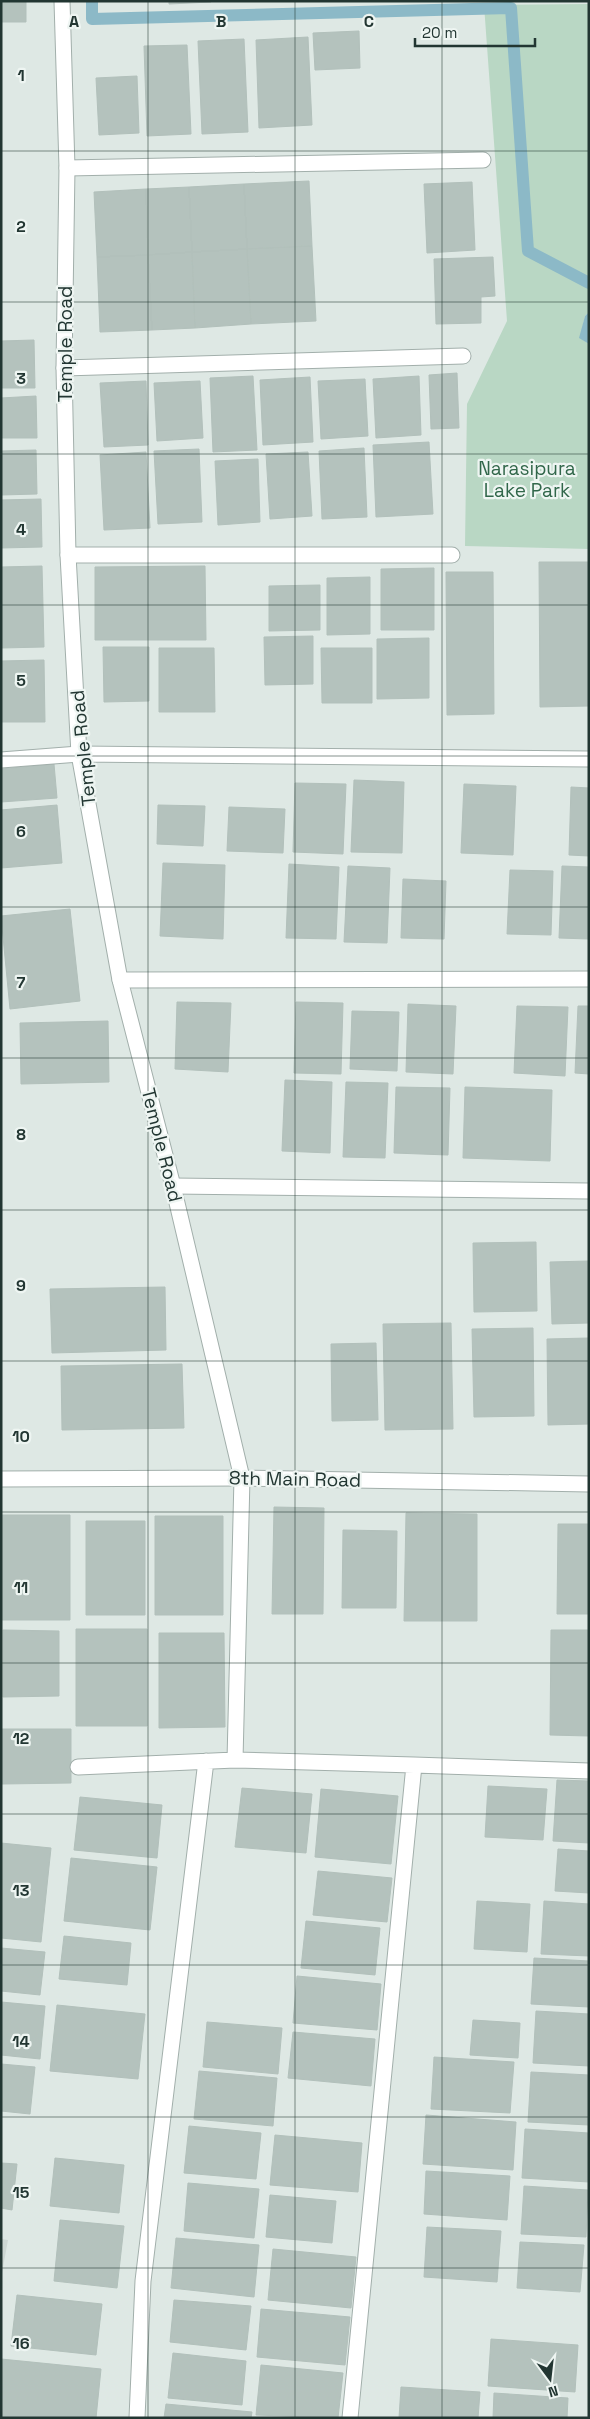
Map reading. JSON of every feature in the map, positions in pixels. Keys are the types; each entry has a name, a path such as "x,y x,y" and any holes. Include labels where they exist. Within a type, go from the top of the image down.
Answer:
{"street":[{"name":"Temple Road","path":"62,1 67,168 64,368 68,555 79,754 120,980 173,1186 242,1478 235,1760"},
{"path":"67,168 483,160"},
{"path":"64,368 463,356"},
{"path":"68,555 452,555"},
{"path":"1,760 79,754 589,759"},
{"path":"120,980 589,979"},
{"path":"173,1186 589,1191"},
{"name":"8th Main Road","path":"1,1479 242,1478 589,1484"},
{"path":"78,1767 235,1760 589,1771"},
{"path":"137,2418 143,2281 206,1761"},
{"path":"350,2418 414,1765"}],"shaded area":[{"path":"1,2239 8,2240 1,2278"}],"green space":[{"name":"Narasipura Lake Park","path":"589,4 589,312 585,316 580,338 589,344 589,549 465,546 467,404 507,321 484,5"}],"water":[{"path":"589,312 589,344 579,338 585,316"}],"building":[{"path":"1,1 26,1 26,22 1,22"},
{"path":"169,1 211,1 211,2 169,4"},
{"path":"359,31 360,68 315,70 313,33"},
{"path":"308,37 312,125 259,128 256,40"},
{"path":"244,39 248,132 202,134 198,41"},
{"path":"187,45 191,134 147,136 144,46"},
{"path":"137,76 139,133 99,135 96,78"},
{"path":"309,181 312,246 247,249 244,184"},
{"path":"472,182 475,250 427,253 424,184"},
{"path":"244,184 247,249 192,252 189,187"},
{"path":"189,187 192,252 148,255 146,189"},
{"path":"146,189 148,255 97,257 94,192"},
{"path":"312,246 316,321 251,324 247,249"},
{"path":"247,249 251,324 195,328 192,252"},
{"path":"192,252 195,328 152,330 148,255"},
{"path":"148,255 152,330 100,332 97,257"},
{"path":"493,257 495,296 481,297 481,323 436,324 434,259"},
{"path":"34,340 35,388 1,388 1,341"},
{"path":"457,373 459,428 431,429 429,375"},
{"path":"253,376 257,450 213,452 210,378"},
{"path":"419,376 421,435 376,438 373,379"},
{"path":"310,377 313,442 263,445 260,380"},
{"path":"365,379 368,436 321,439 318,381"},
{"path":"146,381 148,445 104,447 100,383"},
{"path":"200,381 203,438 157,441 154,383"},
{"path":"36,396 37,438 1,438 1,398"},
{"path":"429,442 433,514 376,517 373,445"},
{"path":"364,448 367,517 322,519 319,451"},
{"path":"199,449 202,522 158,524 154,451"},
{"path":"36,450 37,494 1,495 1,451"},
{"path":"146,452 150,528 104,530 100,455"},
{"path":"308,452 312,516 270,519 266,454"},
{"path":"258,459 260,522 218,525 215,461"},
{"path":"41,499 42,547 1,548 1,500"},
{"path":"539,562 589,562 589,706 540,707"},
{"path":"42,566 44,647 1,648 1,567"},
{"path":"205,566 206,640 95,640 95,567"},
{"path":"434,568 434,630 381,630 381,569"},
{"path":"446,572 493,572 494,714 447,715"},
{"path":"370,577 370,634 327,635 327,578"},
{"path":"320,585 320,630 269,631 269,586"},
{"path":"313,636 313,684 265,685 264,637"},
{"path":"429,638 429,698 377,699 377,639"},
{"path":"103,647 149,647 149,701 104,702"},
{"path":"159,648 214,648 215,712 159,712"},
{"path":"321,648 372,648 372,703 322,703"},
{"path":"44,660 45,722 1,722 1,661"},
{"path":"54,764 57,798 1,802 1,769"},
{"path":"354,780 404,782 402,853 351,852"},
{"path":"295,783 346,784 343,854 293,852"},
{"path":"464,784 516,786 513,855 461,853"},
{"path":"571,787 589,788 589,856 569,855"},
{"path":"57,805 62,863 1,868 1,810"},
{"path":"158,805 205,806 203,846 157,844"},
{"path":"229,807 285,809 283,853 227,851"},
{"path":"163,863 225,865 223,939 160,936"},
{"path":"289,864 339,867 336,939 286,938"},
{"path":"348,866 390,868 387,943 344,942"},
{"path":"562,866 589,867 589,939 559,938"},
{"path":"510,870 553,871 551,935 507,934"},
{"path":"403,879 446,881 444,939 401,938"},
{"path":"70,909 80,1001 10,1009 1,916"},
{"path":"177,1002 231,1003 228,1072 175,1069"},
{"path":"296,1002 343,1003 341,1074 294,1073"},
{"path":"408,1004 456,1006 453,1074 406,1072"},
{"path":"517,1006 568,1007 565,1076 514,1073"},
{"path":"578,1006 589,1006 589,1074 575,1073"},
{"path":"352,1011 399,1012 397,1071 350,1069"},
{"path":"108,1021 109,1082 21,1084 20,1023"},
{"path":"285,1080 332,1082 330,1153 282,1151"},
{"path":"346,1082 388,1083 385,1158 343,1157"},
{"path":"396,1087 450,1088 448,1155 394,1153"},
{"path":"465,1087 552,1090 550,1161 463,1158"},
{"path":"536,1242 537,1311 474,1312 473,1243"},
{"path":"589,1261 589,1323 552,1324 550,1262"},
{"path":"165,1287 166,1350 52,1353 50,1289"},
{"path":"451,1323 453,1429 385,1430 383,1324"},
{"path":"533,1328 534,1416 474,1417 472,1329"},
{"path":"589,1338 589,1424 548,1425 547,1339"},
{"path":"376,1343 378,1420 332,1421 331,1344"},
{"path":"182,1364 184,1428 62,1430 61,1366"},
{"path":"274,1507 324,1508 323,1614 272,1614"},
{"path":"406,1513 477,1514 477,1621 404,1621"},
{"path":"1,1515 70,1515 70,1620 1,1620"},
{"path":"155,1516 223,1516 223,1615 155,1615"},
{"path":"86,1521 145,1521 145,1615 86,1615"},
{"path":"558,1524 589,1524 589,1614 557,1614"},
{"path":"343,1530 397,1531 396,1608 342,1608"},
{"path":"76,1629 147,1629 147,1726 76,1726"},
{"path":"3,1630 59,1631 59,1696 3,1697"},
{"path":"551,1630 589,1630 589,1736 550,1735"},
{"path":"159,1633 224,1633 225,1727 159,1728"},
{"path":"2,1729 71,1729 71,1783 2,1784"},
{"path":"557,1780 589,1781 589,1843 553,1841"},
{"path":"488,1786 547,1789 543,1840 485,1837"},
{"path":"242,1788 312,1794 306,1853 235,1847"},
{"path":"321,1789 398,1796 391,1864 315,1857"},
{"path":"80,1797 162,1805 157,1858 74,1850"},
{"path":"1,1843 51,1848 41,1942 1,1938"},
{"path":"558,1849 589,1851 589,1893 555,1891"},
{"path":"71,1858 157,1867 150,1930 64,1921"},
{"path":"318,1871 392,1878 387,1922 313,1915"},
{"path":"477,1901 530,1904 527,1952 474,1949"},
{"path":"544,1901 589,1904 589,1956 541,1954"},
{"path":"306,1921 380,1928 375,1975 301,1968"},
{"path":"64,1936 131,1943 127,1985 59,1979"},
{"path":"1,1948 45,1952 40,1995 1,1991"},
{"path":"534,1958 589,1961 589,2007 531,2004"},
{"path":"297,1976 381,1984 377,2030 293,2023"},
{"path":"1,2002 45,2006 40,2059 1,2055"},
{"path":"57,2005 145,2014 138,2079 50,2071"},
{"path":"536,2011 589,2014 589,2066 533,2063"},
{"path":"473,2020 520,2023 518,2058 470,2055"},
{"path":"207,2022 282,2028 278,2074 203,2067"},
{"path":"293,2032 375,2039 371,2086 288,2078"},
{"path":"434,2057 514,2062 510,2113 431,2109"},
{"path":"1,2064 35,2067 30,2114 1,2111"},
{"path":"199,2071 277,2078 273,2126 194,2119"},
{"path":"531,2072 589,2075 589,2125 528,2122"},
{"path":"426,2115 516,2122 513,2170 423,2164"},
{"path":"189,2126 261,2133 256,2179 184,2173"},
{"path":"525,2129 589,2133 589,2182 522,2178"},
{"path":"275,2135 362,2143 358,2192 270,2185"},
{"path":"55,2158 124,2165 119,2213 50,2206"},
{"path":"1,2163 17,2164 12,2210 1,2208"},
{"path":"426,2171 510,2176 507,2220 424,2214"},
{"path":"188,2183 259,2189 254,2238 184,2231"},
{"path":"524,2186 588,2190 586,2237 521,2234"},
{"path":"270,2195 336,2201 332,2243 266,2237"},
{"path":"60,2220 124,2226 117,2288 54,2281"},
{"path":"427,2227 501,2231 497,2282 424,2277"},
{"path":"176,2238 259,2245 254,2297 171,2288"},
{"path":"520,2242 584,2245 580,2292 517,2288"},
{"path":"273,2249 356,2257 351,2308 268,2300"},
{"path":"17,2295 102,2304 96,2355 11,2346"},
{"path":"174,2300 251,2306 246,2350 170,2342"},
{"path":"261,2309 350,2317 345,2365 257,2357"},
{"path":"491,2339 578,2345 575,2392 488,2386"},
{"path":"173,2353 246,2361 242,2405 168,2398"},
{"path":"1,2359 101,2369 96,2418 1,2418"},
{"path":"261,2365 343,2373 338,2418 256,2415"},
{"path":"401,2387 480,2392 478,2418 399,2418"},
{"path":"494,2393 568,2398 567,2418 493,2418"},
{"path":"166,2404 252,2412 251,2418 164,2418"}],"waterway":[{"path":"92,1 92,19 511,8 528,251 589,283"}]}
